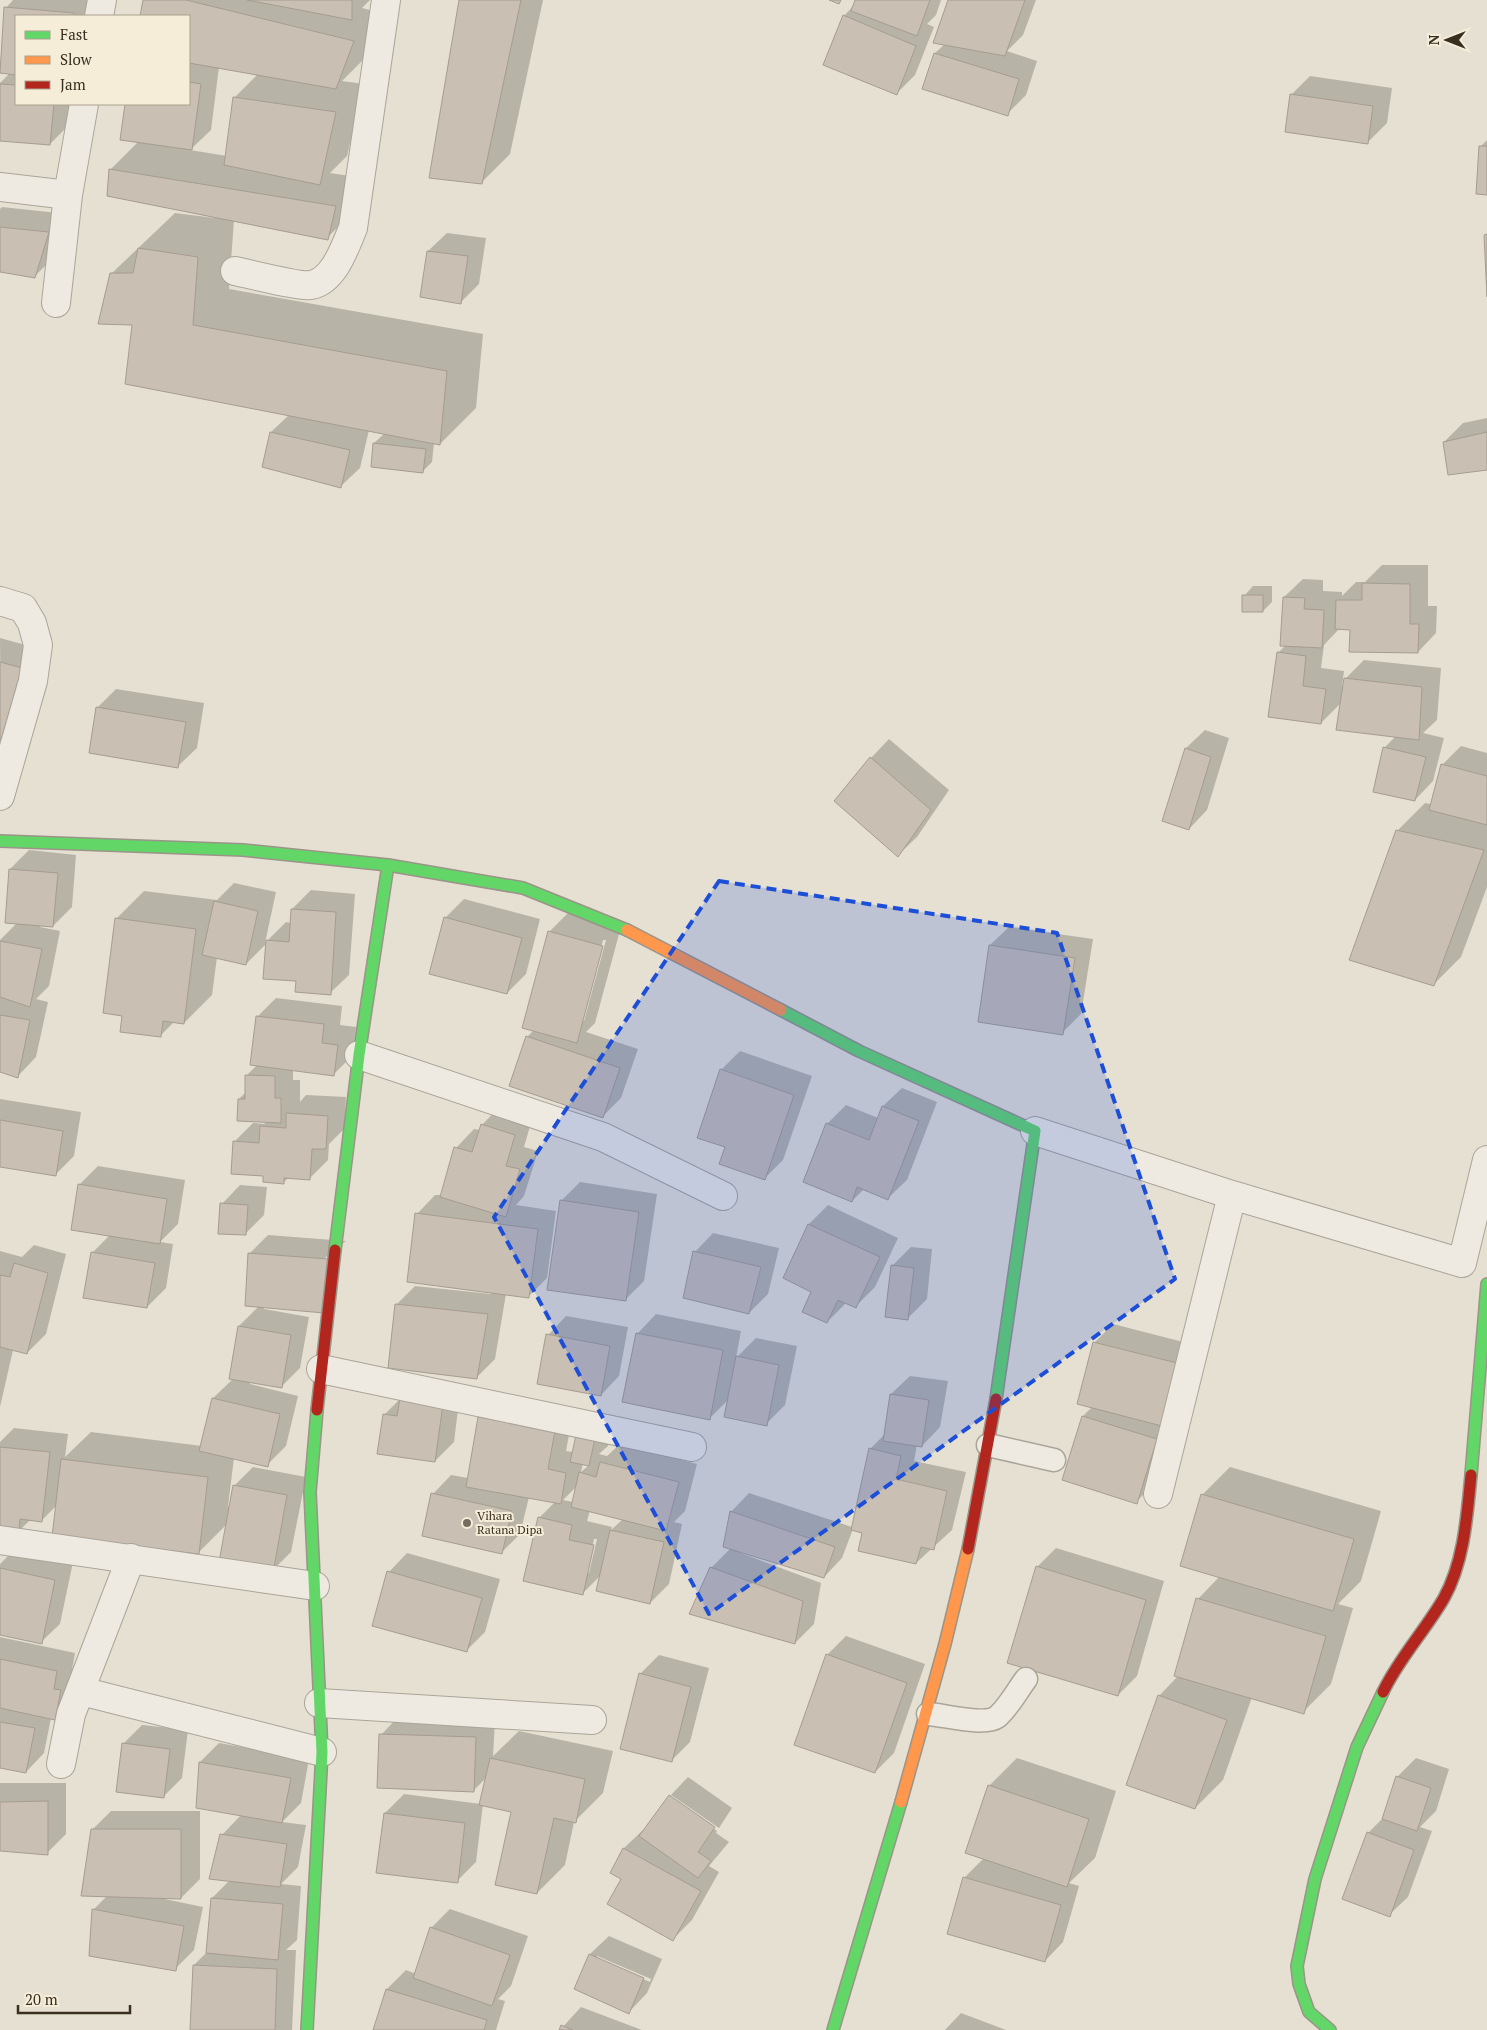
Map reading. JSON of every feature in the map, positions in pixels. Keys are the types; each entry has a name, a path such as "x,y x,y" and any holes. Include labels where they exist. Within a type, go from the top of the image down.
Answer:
{"street":[{"path":"99,15 102,0"},
{"path":"235,271 310,285 326,278 343,254 353,228 386,0"},
{"path":"56,303 68,195 84,105"},
{"path":"0,187 68,195"},
{"path":"0,601 23,608 32,623 38,645 33,681 0,796"},
{"path":"0,841 243,850 388,865 523,888 636,934 859,1052 1035,1131 1232,1195 1462,1263 1487,1276"},
{"path":"307,2030 322,1752 310,1492 321,1370 359,1055 388,865"},
{"path":"359,1055 603,1137 723,1196"},
{"path":"833,2030 928,1714 960,1587 988,1445 1035,1131"},
{"path":"1462,1263 1487,1160"},
{"path":"1158,1494 1232,1195"},
{"path":"1330,2030 1309,2012 1297,1966 1315,1879 1357,1747 1394,1669 1444,1598 1462,1548 1471,1477 1487,1284"},
{"path":"321,1370 692,1447"},
{"path":"0,1540 315,1586"},
{"path":"61,1764 71,1714 131,1558"},
{"path":"81,1691 322,1752"},
{"path":"319,1703 592,1720"}],"lane":[{"path":"988,1445 1054,1460"},
{"path":"928,1714 966,1718 981,1722 996,1717 1026,1679"}],"highlighted area":[{"path":"719,881 1057,933 1175,1279 709,1614 494,1217"}],"building":[{"path":"143,0 186,0 354,41 336,89 190,63 190,15 140,15"},
{"path":"247,0 352,0 352,20"},
{"path":"459,0 521,0 482,184 429,178"},
{"path":"829,0 841,0 839,4"},
{"path":"855,0 930,0 917,36 851,11"},
{"path":"948,0 1025,0 1005,56 933,43"},
{"path":"4,7 74,13 74,15 15,15 15,75 0,73"},
{"path":"843,15 916,46 897,95 823,65"},
{"path":"934,53 1019,79 1008,116 922,89"},
{"path":"190,82 201,84 192,150 120,140 125,105 190,105"},
{"path":"0,84 15,85 15,105 54,105 50,145 0,141"},
{"path":"1290,94 1373,106 1368,144 1285,132"},
{"path":"233,97 336,112 320,185 224,165"},
{"path":"1479,146 1487,146 1487,195 1476,194"},
{"path":"109,169 336,206 328,240 107,196"},
{"path":"0,227 49,232 35,278 0,272"},
{"path":"1487,234 1487,297 1484,235"},
{"path":"138,248 198,257 193,325 447,371 440,445 125,384 132,325 98,324 110,273 133,273"},
{"path":"427,251 468,256 461,304 420,297"},
{"path":"270,432 350,450 341,488 262,467"},
{"path":"1487,432 1487,470 1448,475 1443,442"},
{"path":"373,443 426,449 423,473 371,467"},
{"path":"1362,583 1410,584 1410,624 1419,624 1418,653 1349,652 1350,630 1335,629 1336,600 1362,600"},
{"path":"1242,595 1263,595 1263,612 1242,612"},
{"path":"1283,597 1305,598 1304,609 1324,610 1322,648 1280,646"},
{"path":"1277,652 1306,656 1303,686 1326,689 1321,724 1268,717"},
{"path":"0,662 22,668 1,740 0,739"},
{"path":"1344,678 1422,687 1419,740 1336,730"},
{"path":"96,707 186,722 178,768 89,753"},
{"path":"1383,747 1426,757 1415,801 1373,792"},
{"path":"1185,748 1211,757 1189,830 1162,821"},
{"path":"870,757 931,810 898,857 834,801"},
{"path":"1441,764 1487,776 1487,825 1429,810"},
{"path":"1396,830 1484,850 1434,986 1349,960"},
{"path":"9,869 58,873 53,927 5,923"},
{"path":"214,901 258,911 246,965 202,955"},
{"path":"291,909 336,912 331,995 295,992 296,981 263,979 266,940 289,942"},
{"path":"444,917 522,938 507,994 429,974"},
{"path":"115,918 196,929 184,1024 163,1021 161,1037 120,1032 122,1016 103,1013"},
{"path":"548,931 603,946 577,1043 522,1028"},
{"path":"0,941 42,949 30,1007 0,997"},
{"path":"989,945 1075,958 1063,1035 978,1022"},
{"path":"0,1015 30,1020 18,1078 0,1072"},
{"path":"256,1016 324,1024 322,1043 338,1045 334,1076 250,1065"},
{"path":"526,1036 620,1068 603,1118 509,1086"},
{"path":"720,1069 794,1095 765,1180 719,1164 725,1147 697,1138"},
{"path":"245,1075 275,1076 275,1098 281,1098 281,1123 237,1121 238,1099 245,1099"},
{"path":"882,1106 919,1121 888,1200 857,1187 852,1202 803,1182 826,1123 869,1140"},
{"path":"286,1113 328,1116 326,1149 312,1149 310,1180 284,1178 284,1184 263,1182 263,1176 231,1174 233,1141 259,1143 260,1126 286,1128"},
{"path":"0,1120 63,1131 56,1176 0,1167"},
{"path":"481,1124 515,1135 506,1166 520,1169 506,1217 440,1197 454,1147 472,1152"},
{"path":"78,1184 167,1199 160,1244 71,1230"},
{"path":"560,1200 639,1212 626,1301 547,1290"},
{"path":"220,1203 248,1205 246,1235 218,1234"},
{"path":"415,1213 538,1229 529,1298 407,1282"},
{"path":"808,1224 880,1257 856,1308 838,1300 827,1323 802,1312 811,1292 783,1278"},
{"path":"693,1251 761,1267 749,1314 683,1298"},
{"path":"91,1252 155,1263 147,1308 83,1298"},
{"path":"248,1253 328,1259 324,1313 245,1306"},
{"path":"14,1263 48,1273 27,1354 0,1347 0,1275 10,1277"},
{"path":"891,1265 914,1268 908,1320 885,1317"},
{"path":"395,1304 488,1314 477,1379 388,1368"},
{"path":"238,1326 291,1335 282,1388 229,1379"},
{"path":"636,1333 723,1350 710,1420 622,1402"},
{"path":"546,1334 610,1346 601,1396 537,1384"},
{"path":"1093,1342 1177,1363 1162,1426 1077,1404"},
{"path":"736,1356 779,1365 767,1426 724,1417"},
{"path":"890,1394 929,1400 922,1447 883,1441"},
{"path":"212,1398 280,1414 268,1467 199,1451"},
{"path":"400,1398 443,1404 435,1462 377,1454 383,1414 397,1416"},
{"path":"1082,1416 1157,1439 1137,1504 1062,1480"},
{"path":"478,1417 555,1431 548,1469 566,1473 561,1504 466,1487"},
{"path":"577,1431 596,1434 589,1466 570,1462"},
{"path":"0,1447 50,1452 42,1522 20,1519 19,1533 0,1531"},
{"path":"869,1448 901,1456 896,1479 947,1491 934,1550 921,1547 916,1564 858,1551 862,1533 851,1530"},
{"path":"61,1459 208,1477 199,1554 52,1537"},
{"path":"600,1462 679,1482 666,1531 571,1507 579,1472 596,1477"},
{"path":"233,1485 287,1495 273,1573 219,1562"},
{"name":"Vihara Ratana Dipa","path":"431,1493 512,1511 502,1554 422,1536"},
{"path":"1201,1494 1354,1539 1333,1611 1180,1566"},
{"path":"730,1511 835,1547 824,1578 723,1547"},
{"path":"538,1517 572,1525 569,1540 594,1545 583,1595 523,1581"},
{"path":"610,1530 664,1542 650,1604 596,1591"},
{"path":"1036,1566 1146,1600 1118,1696 1007,1663"},
{"path":"710,1567 803,1601 795,1644 689,1614"},
{"path":"0,1568 55,1580 42,1644 0,1635"},
{"path":"387,1571 482,1598 467,1652 372,1626"},
{"path":"1196,1598 1326,1636 1304,1714 1174,1676"},
{"path":"826,1654 907,1683 875,1773 794,1745"},
{"path":"0,1659 57,1671 54,1689 61,1690 55,1720 0,1708"},
{"path":"639,1673 691,1687 672,1762 620,1749"},
{"path":"1158,1695 1227,1720 1195,1809 1126,1785"},
{"path":"0,1722 35,1728 26,1773 0,1768"},
{"path":"379,1734 476,1737 474,1792 377,1788"},
{"path":"122,1743 170,1749 164,1798 116,1792"},
{"path":"490,1758 585,1779 576,1823 554,1818 537,1894 495,1885 511,1812 479,1805"},
{"path":"199,1762 291,1778 282,1823 196,1808"},
{"path":"1396,1776 1431,1788 1417,1831 1382,1819"},
{"path":"988,1785 1089,1819 1067,1887 965,1853"},
{"path":"669,1795 715,1827 698,1852 711,1861 698,1878 639,1836"},
{"path":"48,1801 48,1855 0,1851 0,1802"},
{"path":"384,1813 465,1823 458,1883 376,1873"},
{"path":"91,1829 181,1829 181,1899 81,1896"},
{"path":"1367,1832 1414,1850 1390,1917 1342,1899"},
{"path":"220,1834 287,1844 280,1887 209,1879"},
{"path":"623,1848 701,1891 673,1941 607,1904 621,1879 610,1873"},
{"path":"963,1877 1061,1905 1045,1962 947,1934"},
{"path":"211,1898 283,1904 278,1960 206,1953"},
{"path":"92,1909 184,1926 176,1971 89,1956"},
{"path":"430,1927 510,1955 492,2006 413,1978"},
{"path":"589,1954 644,1978 629,2014 574,1989"},
{"path":"193,1965 277,1969 275,2030 190,2030"},
{"path":"386,1989 487,2020 484,2030 373,2030"},
{"path":"561,2025 573,2030 559,2030"}],"traffic: fast":[{"path":"0,841 243,850 388,865 523,888 627,930"},
{"path":"335,1250 359,1055 388,865"},
{"path":"781,1010 859,1051 1035,1131 996,1399"},
{"path":"1471,1475 1487,1284"},
{"path":"307,2030 322,1752 310,1492 317,1410"},
{"path":"1330,2030 1309,2012 1299,1984 1297,1966 1315,1879 1357,1747 1383,1692"},
{"path":"833,2030 901,1802"}],"traffic: slow":[{"path":"627,930 781,1010"},
{"path":"901,1802 945,1644 968,1549"}],"traffic: jam":[{"path":"317,1410 335,1250"},
{"path":"968,1549 996,1399"},
{"path":"1383,1692 1389,1680 1437,1610 1451,1584 1464,1538 1471,1475"}],"place":[{"name":"Vihara Ratana Dipa","path":"467,1523"}]}
